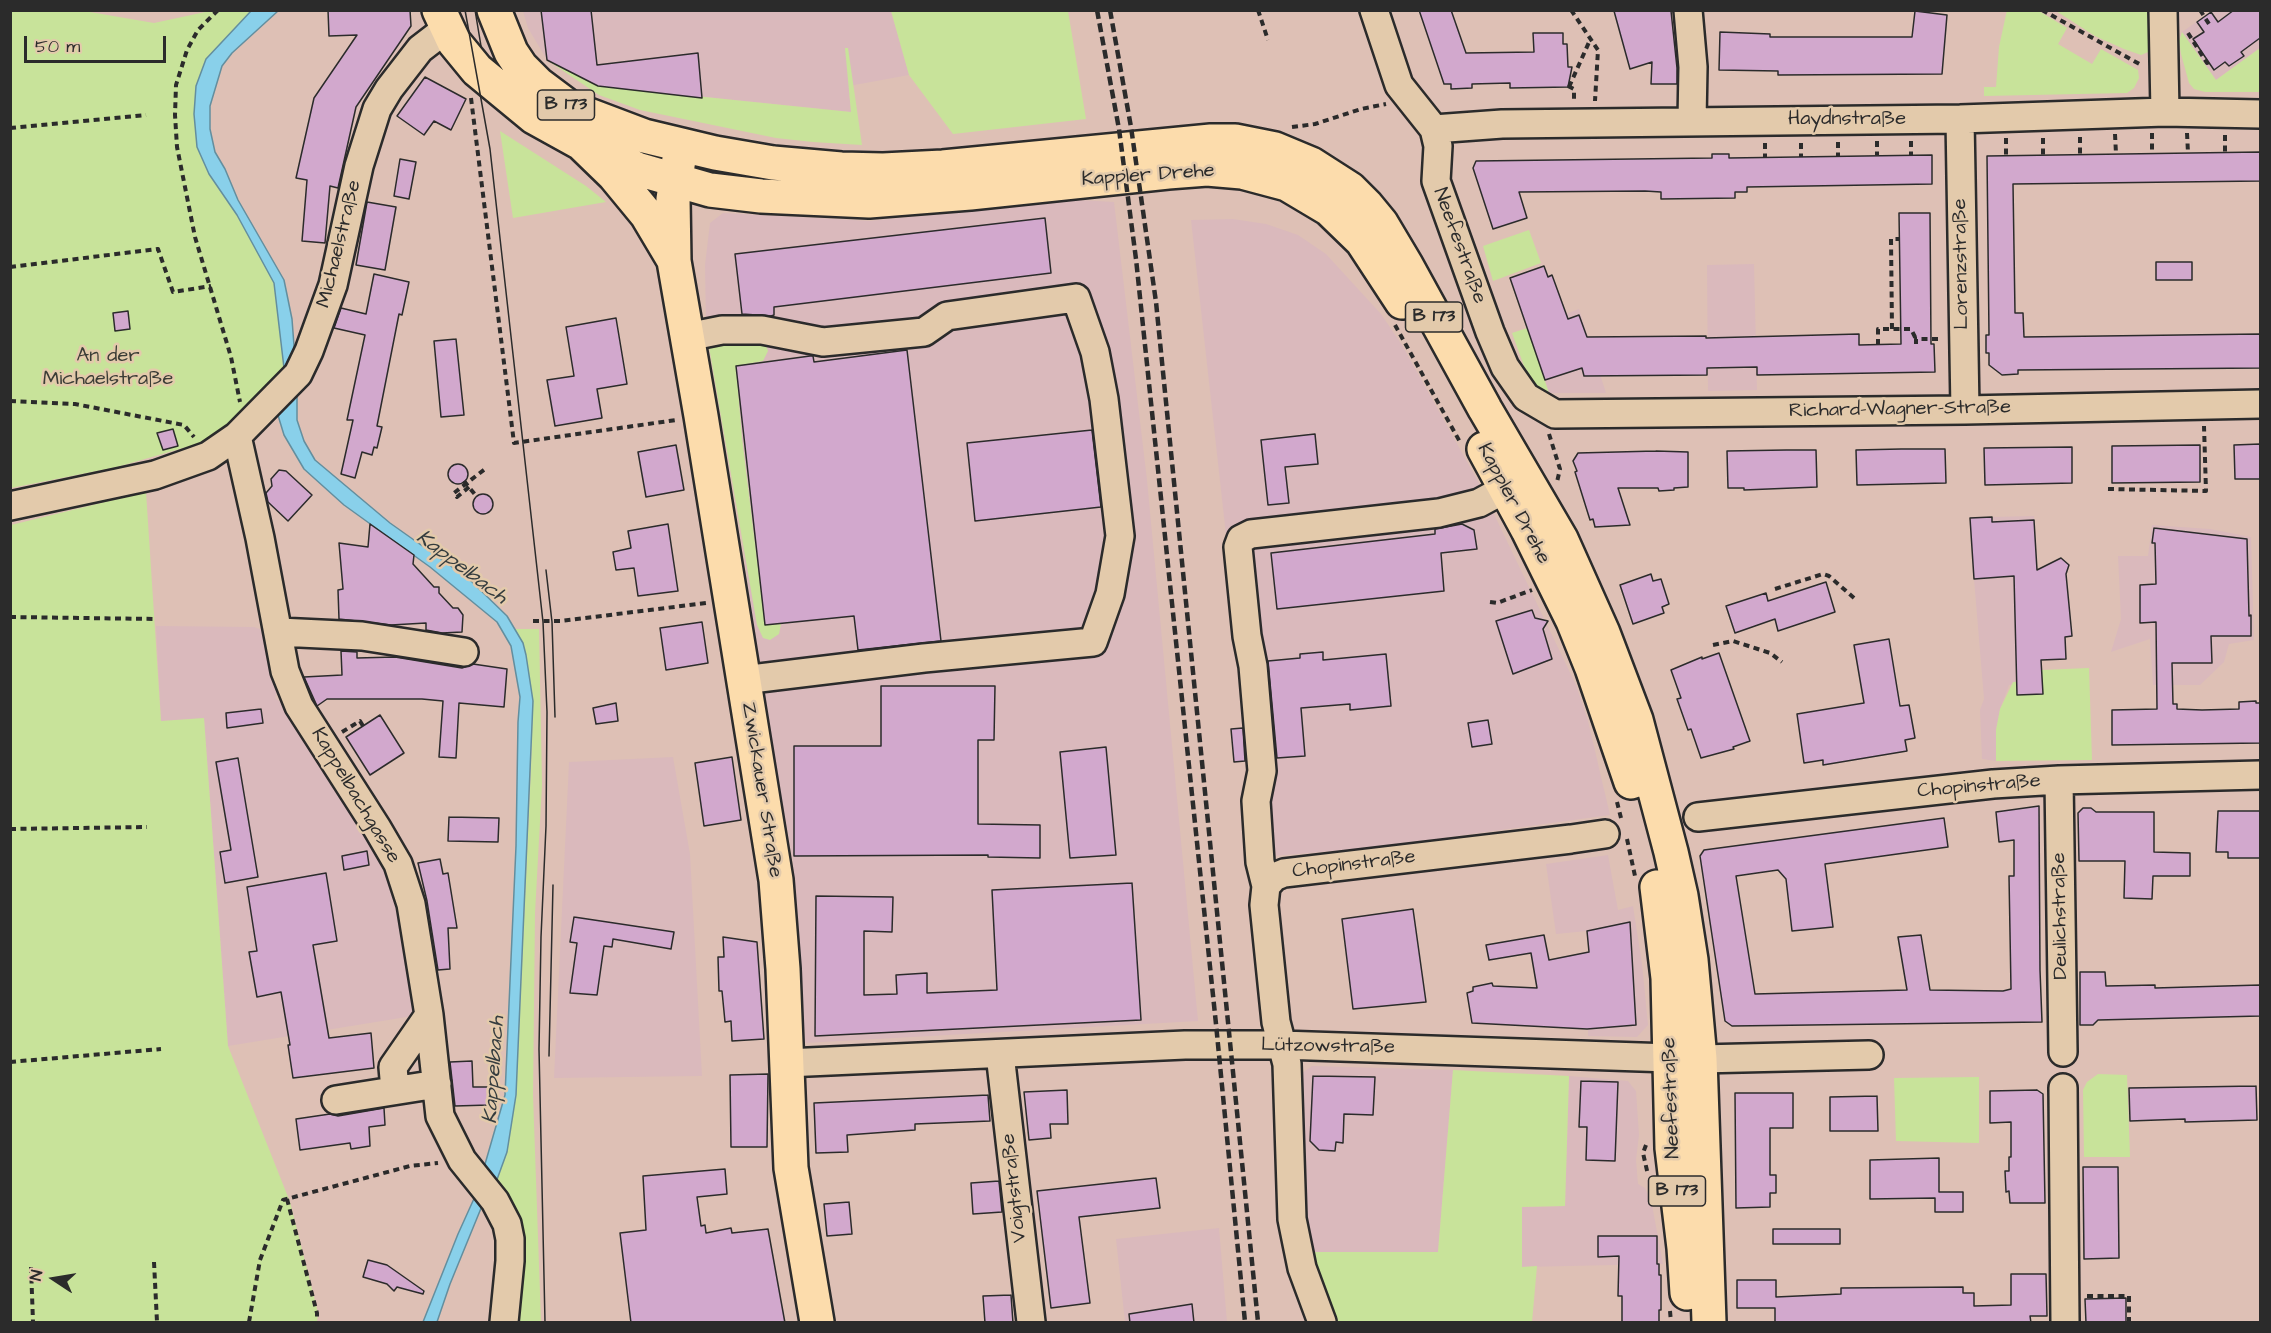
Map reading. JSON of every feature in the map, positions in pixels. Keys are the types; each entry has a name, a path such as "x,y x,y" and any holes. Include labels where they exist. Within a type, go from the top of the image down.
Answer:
{"main road":[{"name":"B 173","path":"494,10 511,52 532,78 555,98 586,115 644,136 681,146"},
{"name":"Zwickauer Straße","path":"443,20 464,56 486,78 534,117 580,143 614,175 647,215 674,261"},
{"name":"Kappler Drehe","path":"681,146 773,163 883,170 943,167 1211,141 1235,141 1275,149 1299,159 1330,175 1350,189 1381,223 1406,265 1485,409 1561,539 1579,576 1620,674 1636,720 1681,896"},
{"name":"Kappler Drehe","path":"580,143 621,163 676,181 710,190 761,196 868,201 1207,169 1242,172 1287,184 1329,209 1362,241 1377,262 1448,381 1557,586 1592,668 1630,777 1644,826 1645,879"},
{"name":"Zwickauer Straße","path":"681,146 673,199 674,261 777,891 790,1168 817,1323"},
{"name":"Neefestraße","path":"1645,879 1685,1059 1709,1323"},
{"name":"Neefestraße","path":"1679,1312 1684,1248 1672,1149 1685,1059 1692,970 1681,896"}],"street":[{"path":"1374,10 1399,85 1434,129"},
{"path":"1688,10 1693,67 1692,121"},
{"path":"2166,112 2165,77 2174,18"},
{"name":"Michaelstraße","path":"10,506 155,475 208,456 237,436 298,374 309,351 333,285 359,166 377,109 414,56 443,20"},
{"name":"Haydnstraße","path":"1434,129 1502,124 1960,119 2166,112 2260,114"},
{"name":"Lorenzstraße","path":"1960,119 1965,410"},
{"name":"Neefestraße","path":"1434,129 1438,146 1436,181 1490,332 1511,375 1526,398 1541,408"},
{"path":"868,201 883,170"},
{"path":"687,337 722,330 762,330 823,342 924,332 947,316 1076,298 1095,351 1104,399 1120,536 1110,594 1093,642 924,658 829,672 743,680"},
{"name":"Richard-Wagner-Straße","path":"1541,408 1555,414 1965,410 2260,404"},
{"name":"Kappelbachgasse","path":"237,436 279,632 285,671 299,706 398,864 411,904 429,1015 440,1116 470,1170 495,1200 507,1224 510,1239 504,1323"},
{"path":"1266,886 1260,862 1256,801 1262,771 1253,666 1247,636 1238,547 1241,539 1251,534 1439,513 1479,503 1505,489"},
{"path":"279,632 363,636 464,652"},
{"name":"Chopinstraße","path":"1698,817 1993,784 2260,775"},
{"name":"Deulichstraße","path":"2059,780 2063,1052"},
{"name":"Chopinstraße","path":"1281,1045 1276,1022 1264,905 1266,886 1274,878 1284,873 1618,832"},
{"path":"395,1090 393,1068 429,1015"},
{"name":"Lützowstraße","path":"786,1063 1185,1045 1281,1045 1685,1059 1869,1055"},
{"path":"1281,1045 1287,1064 1292,1219 1302,1268 1322,1323"},
{"name":"Voigtstraße","path":"1000,1054 1031,1323"},
{"path":"336,1100 437,1084"},
{"path":"2063,1088 2065,1323"}],"path":[{"path":"218,10 198,30 187,50 176,85 175,115 177,147 191,217 231,357 242,408 237,436"},
{"path":"1258,10 1268,40"},
{"path":"1571,10 1598,50 1594,123"},
{"path":"2042,10 2165,77"},
{"path":"2200,10 2211,27"},
{"path":"2174,18 2207,63 2209,62"},
{"path":"1574,99 1574,89 1568,87 1591,39"},
{"path":"477,100 470,93 514,443 701,416"},
{"path":"10,128 146,115"},
{"path":"1892,329 1891,239 1899,239"},
{"path":"10,267 158,249 173,292 211,286"},
{"path":"1892,290 1900,290"},
{"path":"1394,324 1464,449"},
{"path":"1878,345 1878,329 1911,328 1916,342 1964,339"},
{"path":"10,401 75,404 184,425 208,456"},
{"path":"2108,489 2206,491 2204,405"},
{"path":"1541,408 1560,469 1557,483"},
{"path":"469,487 456,497 454,494 485,469"},
{"path":"464,481 477,497"},
{"path":"1775,590 1823,574 1829,576 1854,598"},
{"path":"1490,602 1497,603 1538,588"},
{"path":"533,621 561,621 731,600"},
{"path":"10,617 156,619"},
{"path":"1713,645 1733,641 1770,653 1782,662"},
{"path":"352,726 360,721 363,726"},
{"path":"1614,792 1618,832 1645,879"},
{"path":"10,829 147,827"},
{"path":"10,1062 161,1048"},
{"path":"1647,1142 1643,1153 1649,1178"},
{"path":"249,1323 260,1260 283,1200 410,1166 470,1170"},
{"path":"287,1198 317,1313 317,1323"},
{"path":"154,1262 157,1323"},
{"path":"31,1267 33,1323"},
{"path":"2065,1296 2128,1296 2129,1323"},
{"path":"1671,1323 1679,1312"}],"shaded area":[{"path":"523,11 891,11 909,75 849,86 851,112 598,86 547,60 528,28"},
{"path":"2212,11 2260,11 2260,48 2216,80 2182,32"},
{"path":"1080,200 1114,202 1147,480 1198,1021 805,1043 793,862 756,656 734,466 706,325 705,265 710,223 723,213 870,221"},
{"path":"1233,219 1266,224 1298,235 1326,254 1381,314 1402,345 1480,485 1576,685 1588,721 1610,815 1370,848 1273,856 1257,658 1237,634 1191,220"},
{"path":"1754,264 1757,390 1708,391 1707,265"},
{"path":"1579,309 1606,393 1549,393 1527,328"},
{"path":"2034,516 2042,680 2009,685 2000,709 1996,730 1996,761 1982,759 1980,710 1984,699 1974,579 1992,517"},
{"path":"2152,525 2210,529 2251,537 2254,640 2229,644 2224,662 2200,685 2153,685 2150,639 2111,652 2121,619 2118,556 2148,556"},
{"path":"156,626 254,627 268,632 280,683 275,698 292,711 395,875 419,1015 228,1046 204,719 161,721"},
{"path":"673,757 690,854 702,1076 554,1078 569,762"},
{"path":"1608,855 1618,910 1633,906 1648,1025 1637,1037 1588,1036 1588,975 1585,953 1589,951 1587,931 1556,934 1546,864"},
{"path":"1312,1066 1453,1070 1438,1252 1311,1252 1300,1195 1300,1082 1302,1073"},
{"path":"1569,1076 1628,1081 1636,1091 1639,1135 1636,1160 1638,1184 1645,1188 1652,1205 1663,1264 1522,1267 1522,1207 1565,1206"},
{"path":"1219,1228 1227,1322 1125,1322 1116,1239"}],"green space":[{"path":"2007,10 2039,11 2067,28 2058,44 2092,64 2101,49 2138,70 2139,78 2134,88 2127,93 1984,96 1984,87 1996,87 1999,47"},
{"name":"An der Michaelstraße","path":"84,11 154,23 210,11 251,11 206,59 196,86 194,114 197,147 209,174 237,215 274,283 284,368 218,438 117,467 11,488 10,12"},
{"path":"891,11 1068,11 1086,119 953,134 909,75"},
{"path":"2056,11 2148,11 2153,50 2141,55 2124,49 2095,36"},
{"path":"2182,32 2216,80 2260,48 2260,92 2205,92 2194,89 2189,83 2181,54 2179,41"},
{"path":"845,48 848,48 862,145 776,138 640,110 599,95 547,60 598,86 851,112"},
{"path":"500,131 586,186 606,202 513,218"},
{"path":"1529,230 1541,263 1493,281 1483,246"},
{"path":"1527,328 1549,393 1538,388 1524,366 1512,333"},
{"path":"759,340 766,345 768,351 763,361 736,366 742,438 765,625 781,624 779,634 770,640 763,638 757,625 708,341"},
{"path":"146,492 161,721 204,718 228,1046 290,1202 318,1313 317,1322 11,1322 11,525"},
{"path":"514,629 539,629 542,785 535,913 533,1095 541,1322 510,1322 495,1185 507,1152 516,1095 531,768 533,701 523,643"},
{"path":"2089,668 2092,760 1996,761 1996,730 2000,709 2013,682 2042,680 2042,670"},
{"path":"1453,1070 1569,1076 1565,1206 1522,1207 1522,1267 1537,1266 1532,1322 1336,1322 1317,1281 1311,1252 1438,1252"},
{"path":"2098,1074 2127,1075 2130,1157 2084,1157 2083,1090 2087,1082"},
{"path":"1979,1077 1979,1143 1896,1141 1894,1078"}],"water":[{"path":"251,11 278,11 232,53 222,66 210,106 210,129 215,152 238,200 284,280 292,319 295,359 284,368 274,283 237,215 209,174 197,147 194,114 196,86 206,59"},
{"path":"297,392 297,420 304,441 315,460 390,523 469,579 507,616 523,643 526,655 533,701 516,1095 507,1152 495,1185 483,1171 505,1095 520,697 511,646 497,622 430,567 344,505 304,469 284,435 277,412 288,404"},
{"path":"477,1192 484,1201 437,1322 423,1322 458,1234"}],"building":[{"path":"328,10 410,10 411,26 356,107 338,188 330,186 325,243 302,241 307,180 296,178 314,98 357,35 329,36"},
{"path":"541,10 591,10 597,65 698,53 702,98 598,86 547,60"},
{"path":"1419,10 1451,10 1466,53 1534,52 1533,33 1563,33 1563,44 1567,44 1568,67 1572,67 1568,87 1510,88 1510,83 1472,84 1472,88 1451,89 1451,84 1444,84"},
{"path":"2234,10 2260,10 2260,38 2241,52 2244,56 2229,66 2225,62 2214,70 2193,39 2204,32 2197,22 2211,12 2218,22"},
{"path":"1614,11 1671,11 1677,84 1651,84 1652,62 1630,69"},
{"path":"1915,11 1947,15 1942,74 1778,75 1778,71 1719,70 1720,32 1770,34 1770,37 1912,37"},
{"path":"425,77 466,99 451,130 434,121 424,135 397,116"},
{"path":"2260,152 2260,181 2013,184 2015,313 2023,313 2024,337 2260,334 2260,368 2018,370 2018,374 2002,375 1989,365 1989,353 1986,353 1986,335 1989,335 1987,156"},
{"path":"1712,154 1729,154 1729,158 1932,155 1932,184 1747,187 1747,192 1735,192 1735,198 1661,199 1661,192 1645,191 1519,192 1527,218 1493,229 1473,168 1476,161 1712,158"},
{"path":"400,159 416,162 409,199 394,196"},
{"path":"367,202 396,207 385,270 356,265"},
{"path":"1899,213 1930,213 1931,344 1934,344 1935,372 1757,375 1757,367 1707,368 1707,375 1584,376 1582,368 1545,380 1510,278 1544,266 1548,277 1552,275 1568,319 1579,315 1587,337 1706,336 1706,338 1859,334 1859,345 1901,344"},
{"path":"1045,218 1051,273 774,307 774,315 771,316 742,314 735,254"},
{"path":"2156,262 2192,262 2192,280 2156,280"},
{"path":"374,274 409,282 402,315 399,314 377,426 382,427 377,448 374,447 372,455 362,452 355,478 341,474 353,420 347,420 365,335 334,328 341,308 366,314"},
{"path":"128,311 130,329 115,331 113,313"},
{"path":"616,318 627,384 597,389 602,418 555,426 547,380 574,376 566,327"},
{"path":"456,339 464,415 441,417 434,341"},
{"path":"907,350 941,641 858,650 854,616 765,625 736,366 810,356 813,356 814,362"},
{"path":"173,429 178,446 163,450 157,433"},
{"path":"1092,430 1101,507 975,521 967,443"},
{"path":"1315,434 1318,464 1285,467 1289,503 1268,505 1261,440"},
{"path":"2260,444 2260,479 2235,479 2234,445"},
{"path":"676,445 684,490 646,497 638,452"},
{"path":"2200,445 2200,482 2112,483 2112,446"},
{"path":"2072,447 2072,483 1985,485 1984,448"},
{"path":"1945,449 1946,483 1857,485 1856,450"},
{"path":"1816,450 1817,487 1744,490 1744,488 1728,488 1727,451"},
{"path":"1688,452 1688,487 1659,491 1658,488 1618,488 1630,525 1595,527 1593,519 1590,520 1575,472 1577,471 1573,461 1578,453"},
{"path":"458,464 465,467 468,474 465,481 458,484 451,481 448,474 451,467"},
{"path":"279,470 286,471 312,495 288,521 268,502 266,493 272,486 271,479"},
{"path":"483,494 490,497 493,504 490,511 483,514 476,511 473,504 476,497"},
{"path":"1992,517 1992,522 2034,520 2037,570 2061,558 2069,565 2066,574 2072,636 2065,637 2066,659 2041,660 2043,694 2017,695 2014,576 1974,579 1970,518"},
{"path":"370,524 414,555 413,564 434,587 439,587 439,593 463,615 462,632 442,633 426,630 426,623 391,625 339,619 338,590 343,589 339,543 368,547"},
{"path":"668,524 678,591 638,596 634,568 616,570 613,552 631,548 628,531"},
{"path":"1462,524 1474,530 1477,549 1441,553 1444,591 1277,609 1271,553 1435,534 1435,529"},
{"path":"2154,528 2247,539 2251,636 2211,636 2212,663 2172,663 2173,704 2177,704 2177,709 2239,709 2239,702 2256,701 2260,703 2260,743 2112,745 2112,710 2157,709 2156,622 2140,623 2140,585 2156,584 2155,543 2152,543"},
{"path":"1651,574 1653,581 1661,579 1669,604 1662,607 1664,613 1633,624 1620,585"},
{"path":"1826,582 1835,612 1778,631 1775,619 1735,633 1726,606 1766,593 1768,601"},
{"path":"1532,610 1535,618 1548,621 1543,629 1552,659 1513,674 1496,621"},
{"path":"702,622 708,663 666,670 660,628"},
{"path":"1889,639 1900,706 1909,705 1915,738 1905,740 1907,751 1823,765 1823,760 1804,763 1797,714 1864,703 1854,645"},
{"path":"341,651 357,652 357,658 395,657 462,668 473,664 507,669 504,707 459,703 456,758 439,757 443,701 327,699 317,706 304,677 342,675"},
{"path":"1323,652 1323,660 1386,654 1391,706 1350,710 1350,704 1301,708 1305,756 1277,758 1268,661 1300,658 1300,654"},
{"path":"1719,653 1750,741 1733,747 1734,749 1701,758 1677,699 1681,698 1671,670 1702,657 1702,659"},
{"path":"881,686 995,686 994,740 978,740 978,824 1040,825 1040,858 988,857 988,855 794,856 794,746 881,746"},
{"path":"616,703 618,721 596,724 593,708"},
{"path":"261,709 263,723 227,728 226,713"},
{"path":"380,715 404,753 370,775 346,737"},
{"path":"1488,720 1492,744 1472,747 1468,723"},
{"path":"1243,728 1245,761 1234,762 1231,729"},
{"path":"1106,747 1116,855 1070,858 1060,752"},
{"path":"732,757 741,820 704,826 695,763"},
{"path":"238,758 258,877 225,883 220,852 231,850 216,762"},
{"path":"2039,806 2042,1022 1732,1026 1725,1021 1700,856 1704,850 1944,818 1948,847 1825,864 1833,927 1792,931 1786,879 1778,870 1736,876 1755,994 1907,990 1898,937 1921,935 1930,990 2003,991 2011,989 2009,876 2014,876 2014,840 1999,842 1996,812"},
{"path":"2083,808 2091,808 2096,812 2154,812 2154,852 2190,853 2190,876 2153,876 2152,899 2124,898 2125,861 2079,861 2078,813"},
{"path":"2218,811 2260,811 2260,858 2228,858 2228,852 2216,852"},
{"path":"449,817 499,818 498,842 448,841"},
{"path":"367,851 369,865 344,870 342,856"},
{"path":"440,859 443,874 448,873 457,928 448,928 450,969 438,970 427,901 418,863"},
{"path":"326,873 337,941 313,945 329,1038 371,1033 374,1068 293,1078 281,992 257,997 249,952 257,951 247,887"},
{"path":"1132,883 1141,1020 815,1036 816,896 893,897 892,932 864,931 864,995 897,994 896,975 927,973 927,993 997,990 992,890"},
{"path":"1413,909 1426,1002 1353,1009 1342,919"},
{"path":"574,917 674,932 671,949 613,939 612,947 604,946 597,995 570,993 577,943 570,942"},
{"path":"1630,922 1636,1025 1587,1029 1472,1023 1467,993 1473,991 1473,987 1492,983 1493,986 1537,988 1531,953 1489,960 1486,945 1544,935 1549,960 1589,952 1587,931"},
{"path":"723,937 757,942 764,1039 732,1041 731,1021 725,1022 722,991 719,991 718,957 724,957"},
{"path":"2080,972 2105,972 2106,986 2155,985 2155,988 2260,985 2260,1016 2098,1020 2093,1025 2080,1025"},
{"path":"472,1061 473,1087 489,1087 489,1105 455,1106 450,1062"},
{"path":"768,1074 767,1147 731,1147 730,1075"},
{"path":"1313,1076 1375,1077 1373,1115 1344,1114 1343,1143 1336,1142 1335,1151 1319,1150 1310,1141"},
{"path":"1581,1081 1618,1082 1615,1161 1586,1160 1587,1127 1579,1127"},
{"path":"2256,1086 2257,1120 2130,1121 2129,1088"},
{"path":"1067,1090 1068,1124 1050,1124 1051,1138 1029,1140 1024,1092"},
{"path":"2037,1090 2043,1094 2045,1203 2010,1203 2009,1191 2006,1192 2005,1171 2009,1171 2009,1157 2011,1157 2011,1122 1990,1123 1990,1091"},
{"path":"1735,1093 1793,1093 1793,1128 1770,1128 1770,1175 1776,1175 1776,1193 1770,1193 1770,1207 1736,1208"},
{"path":"988,1095 990,1121 915,1124 915,1130 847,1135 848,1152 816,1153 814,1103"},
{"path":"1877,1096 1878,1131 1830,1131 1830,1097"},
{"path":"384,1108 385,1125 369,1127 370,1146 351,1149 350,1143 300,1150 296,1119 330,1114 338,1116"},
{"path":"1939,1158 1939,1192 1963,1192 1963,1212 1935,1212 1935,1198 1870,1199 1870,1160"},
{"path":"2083,1167 2118,1167 2119,1258 2084,1259"},
{"path":"725,1169 727,1194 697,1197 701,1226 705,1225 706,1233 731,1228 732,1233 768,1229 785,1323 631,1323 620,1233 646,1230 643,1176"},
{"path":"1156,1178 1160,1208 1079,1217 1090,1303 1051,1308 1037,1191"},
{"path":"999,1181 1002,1212 973,1214 971,1183"},
{"path":"849,1202 852,1234 827,1236 824,1204"},
{"path":"1773,1229 1840,1229 1840,1244 1773,1244"},
{"path":"1598,1236 1657,1236 1657,1264 1659,1264 1659,1275 1661,1275 1659,1323 1622,1323 1622,1296 1618,1296 1619,1256 1598,1257"},
{"path":"368,1260 387,1265 424,1291 423,1294 397,1287 394,1291 387,1284 363,1277"},
{"path":"2011,1274 2046,1274 2047,1316 2030,1316 2031,1323 1775,1323 1775,1308 1737,1308 1737,1280 1776,1280 1776,1297 1841,1294 1841,1288 1963,1287 1963,1293 1974,1293 1974,1306 2011,1305"},
{"path":"1011,1295 1013,1323 985,1323 983,1296"},
{"path":"2126,1298 2126,1323 2086,1323 2085,1299"},
{"path":"1192,1304 1194,1323 1130,1323 1129,1314"}],"tram line":[{"path":"465,10 490,149 543,622 547,712 546,826 539,1049 545,1322"},
{"path":"475,10 481,46"},
{"path":"546,570 552,622 555,717"},
{"path":"549,1056 553,885"}],"railway":[{"path":"1097,10 1119,129 1136,259 1245,1322"},
{"path":"1110,10 1131,127 1156,302 1258,1322"}],"water label":[{"name":"Kappelbach","path":"461,568"},
{"name":"Kappelbach","path":"495,1070"}]}
